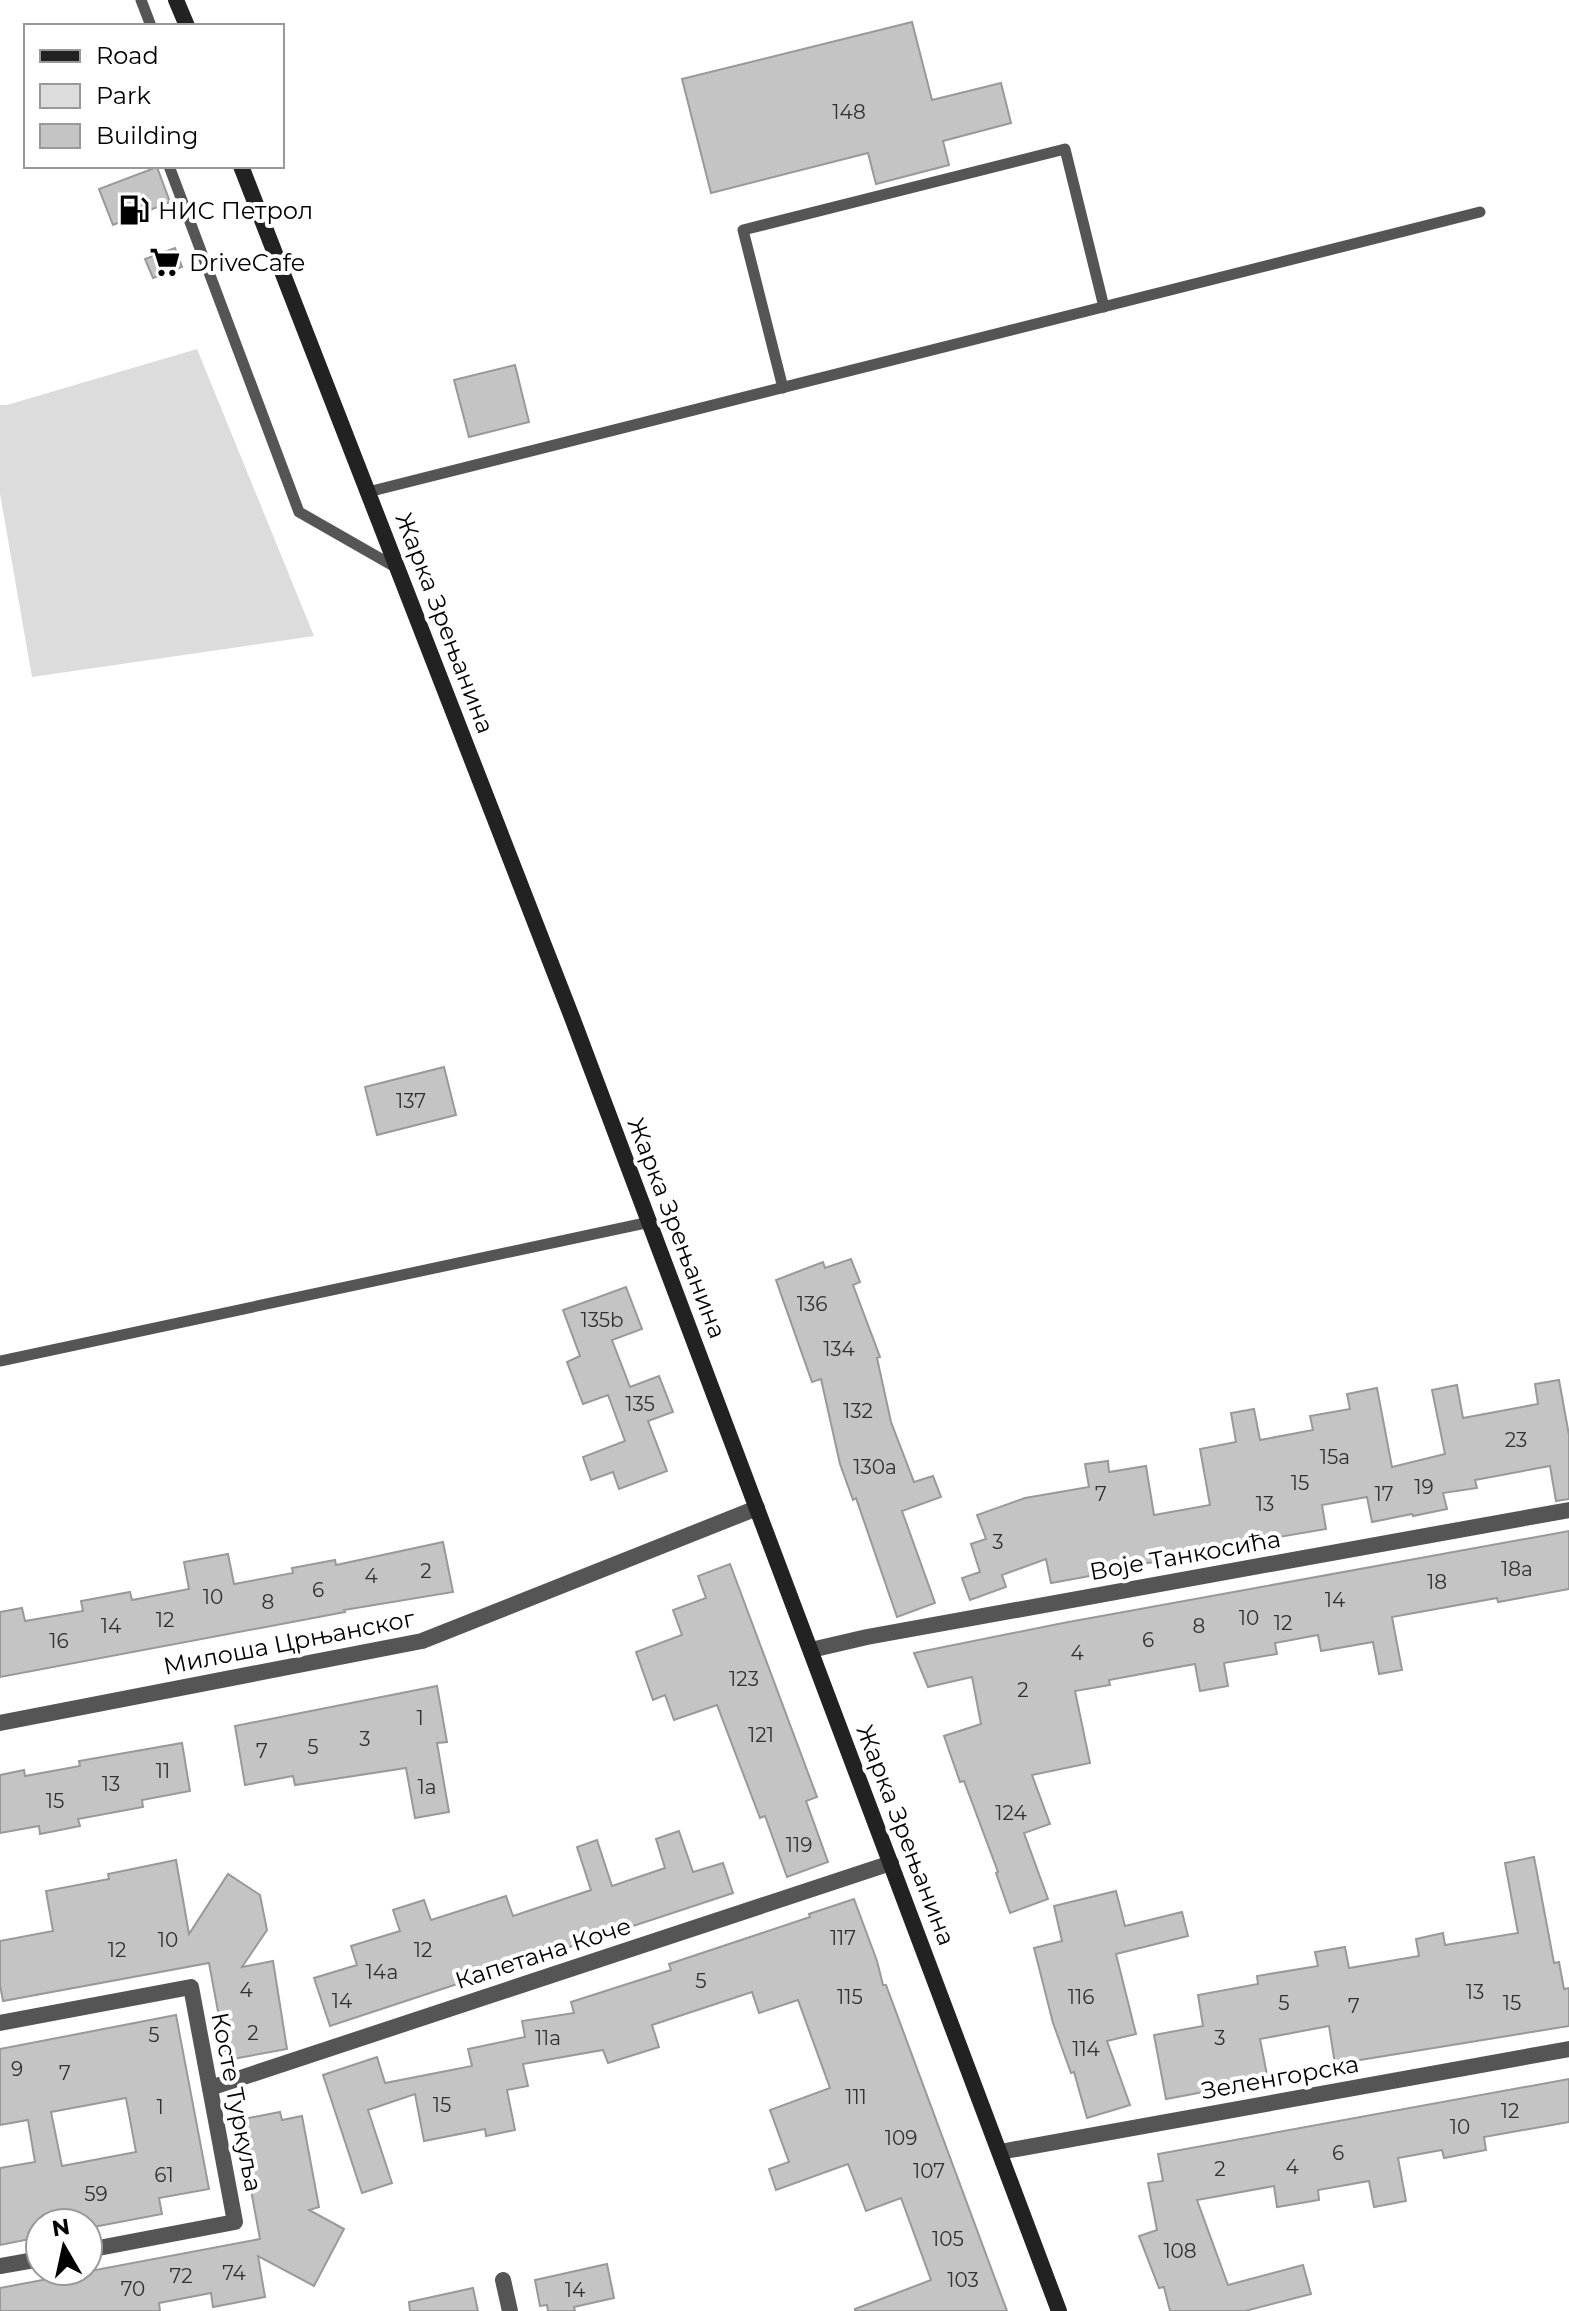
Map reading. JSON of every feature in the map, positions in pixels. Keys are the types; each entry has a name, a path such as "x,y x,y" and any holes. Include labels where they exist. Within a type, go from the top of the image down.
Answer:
{"main road":[{"path":"176,0 186,24"},
{"name":"Жарка Зрењанина","path":"242,168 650,1222 1059,2311"}],"street":[{"name":"Милоша Црњанског","path":"0,1723 422,1641 757,1508"},
{"name":"Воје Танкосића","path":"811,1650 867,1637 1569,1510"},
{"name":"Капетана Коче","path":"210,2088 891,1863"},
{"name":"Косте Туркуља","path":"0,2023 191,1987 235,2222 104,2247"},
{"name":"Зеленгорска","path":"1000,2152 1569,2049"},
{"path":"0,2266 24,2262"},
{"path":"503,2280 510,2311"}],"lane":[{"path":"141,0 150,24"},
{"path":"783,388 743,230 1065,149 1104,307"},
{"path":"170,168 299,512 398,569"},
{"path":"368,492 1480,212"},
{"path":"0,1361 650,1222"}],"green space":[{"path":"197,349 314,636 32,677 0,494 0,405"}],"building":[{"path":"912,22 932,100 1001,83 1011,123 943,141 949,165 876,184 868,153 711,193 682,79"},
{"name":"НИС Петрол","path":"157,168 170,202 113,225 99,189"},
{"path":"175,248 182,267 153,278 145,259"},
{"path":"515,365 529,422 469,437 454,380"},
{"path":"444,1067 456,1115 377,1135 365,1087"},
{"path":"851,1259 860,1282 853,1285 880,1357 877,1358 891,1422 914,1482 933,1476 941,1497 902,1511 935,1603 897,1617 856,1498 853,1500 840,1464 821,1379 812,1382 776,1280 823,1262 825,1268"},
{"path":"626,1287 642,1329 612,1340 630,1387 659,1376 673,1412 648,1421 667,1471 619,1489 613,1472 591,1480 583,1457 625,1441 608,1395 583,1404 567,1362 580,1356 563,1310"},
{"path":"1559,1380 1569,1435 1569,1499 1556,1501 1550,1466 1475,1480 1477,1488 1443,1493 1447,1509 1413,1516 1372,1522 1367,1497 1322,1505 1326,1529 1178,1554 1178,1558 1089,1573 1090,1576 1051,1583 1046,1559 1002,1575 1006,1587 970,1600 962,1578 980,1572 971,1544 986,1539 977,1515 1025,1498 1089,1487 1085,1464 1108,1461 1109,1472 1146,1466 1154,1515 1210,1505 1200,1449 1236,1442 1231,1413 1254,1409 1260,1440 1313,1430 1310,1416 1350,1409 1347,1394 1377,1388 1392,1467 1445,1454 1432,1390 1457,1385 1463,1418 1538,1404 1535,1384"},
{"path":"1569,1531 1569,1589 1392,1617 1402,1670 1379,1674 1373,1642 1321,1651 1318,1635 1275,1643 1277,1654 1224,1663 1228,1686 1200,1691 1195,1664 1109,1680 1110,1685 1075,1691 1090,1763 1032,1775 1050,1824 1024,1833 1048,1899 1010,1913 998,1872 944,1736 981,1724 972,1677 928,1687 914,1653"},
{"path":"443,1542 453,1592 344,1610 0,1677 0,1612 22,1608 25,1621 83,1611 81,1601 130,1592 132,1600 189,1589 184,1562 228,1554 234,1584 293,1573 292,1568 335,1560 336,1565"},
{"path":"730,1564 817,1797 806,1801 828,1862 787,1877 765,1816 760,1818 717,1705 674,1720 665,1695 653,1700 636,1652 682,1635 673,1610 706,1598 698,1576"},
{"path":"437,1686 447,1742 437,1743 449,1812 415,1818 406,1768 295,1785 293,1776 245,1785 235,1726"},
{"path":"182,1743 190,1791 142,1800 143,1807 78,1819 80,1826 40,1834 39,1826 0,1833 0,1775 24,1770 25,1776 80,1766 79,1761"},
{"path":"679,1831 693,1872 723,1863 733,1893 330,2026 314,1978 357,1965 351,1946 400,1931 393,1910 424,1900 431,1920 506,1896 513,1916 591,1890 577,1847 597,1840 612,1886 665,1868 656,1839"},
{"path":"1534,1857 1554,1963 1559,1962 1564,1989 1569,1988 1569,2026 1335,2064 1329,2026 1260,2039 1268,2080 1166,2099 1154,2035 1203,2026 1198,1995 1258,1984 1257,1976 1318,1966 1315,1952 1345,1947 1349,1968 1419,1956 1416,1939 1443,1933 1445,1945 1518,1933 1505,1863"},
{"path":"176,1860 189,1934 228,1874 260,1895 267,1930 242,1967 273,1961 287,2049 227,2060 209,1963 3,2001 0,1941 53,1931 46,1891 109,1879 108,1874"},
{"path":"1116,1891 1125,1926 1182,1912 1188,1936 1116,1954 1136,2034 1107,2041 1130,2105 1087,2118 1074,2072 1071,2073 1053,2023 1034,1948 1062,1941 1054,1906"},
{"path":"854,1899 883,1985 886,1985 1007,2311 855,2311 931,2280 901,2198 866,2211 848,2164 776,2190 769,2169 789,2162 770,2110 830,2088 798,2000 759,2013 752,1992 652,2025 659,2047 608,2063 603,2050 523,2064 528,2086 507,2090 515,2130 486,2136 485,2129 424,2141 415,2094 368,2110 392,2183 362,2193 323,2075 377,2057 385,2083 472,2066 468,2049 525,2037 522,2021 574,2013 571,2002 671,1970 669,1964"},
{"path":"176,2015 209,2189 159,2198 162,2214 104,2225 104,2207 24,2207 24,2240 0,2245 0,2168 35,2162 28,2120 0,2125 0,2049","holes":["126,2098 136,2152 62,2166 51,2112"]},
{"path":"1569,2079 1569,2122 1484,2137 1486,2150 1444,2158 1442,2150 1398,2158 1406,2201 1374,2207 1369,2181 1318,2190 1319,2200 1277,2207 1274,2186 1197,2200 1228,2285 1303,2265 1311,2294 1245,2311 1170,2311 1164,2287 1159,2288 1139,2236 1157,2230 1148,2183 1163,2181 1158,2154"},
{"path":"280,2112 282,2120 302,2116 319,2207 309,2210 344,2229 314,2286 258,2256 265,2297 213,2307 211,2293 159,2303 160,2311 0,2311 0,2288 24,2283 24,2287 104,2287 104,2268 260,2239 238,2120"},
{"path":"607,2264 614,2298 574,2307 575,2311 548,2311 547,2305 540,2306 535,2280"},
{"path":"473,2288 478,2311 410,2311 409,2302"}],"place":[{"name":"НИС Петрол","path":"134,210"},
{"name":"DriveCafe","path":"165,262"}]}
